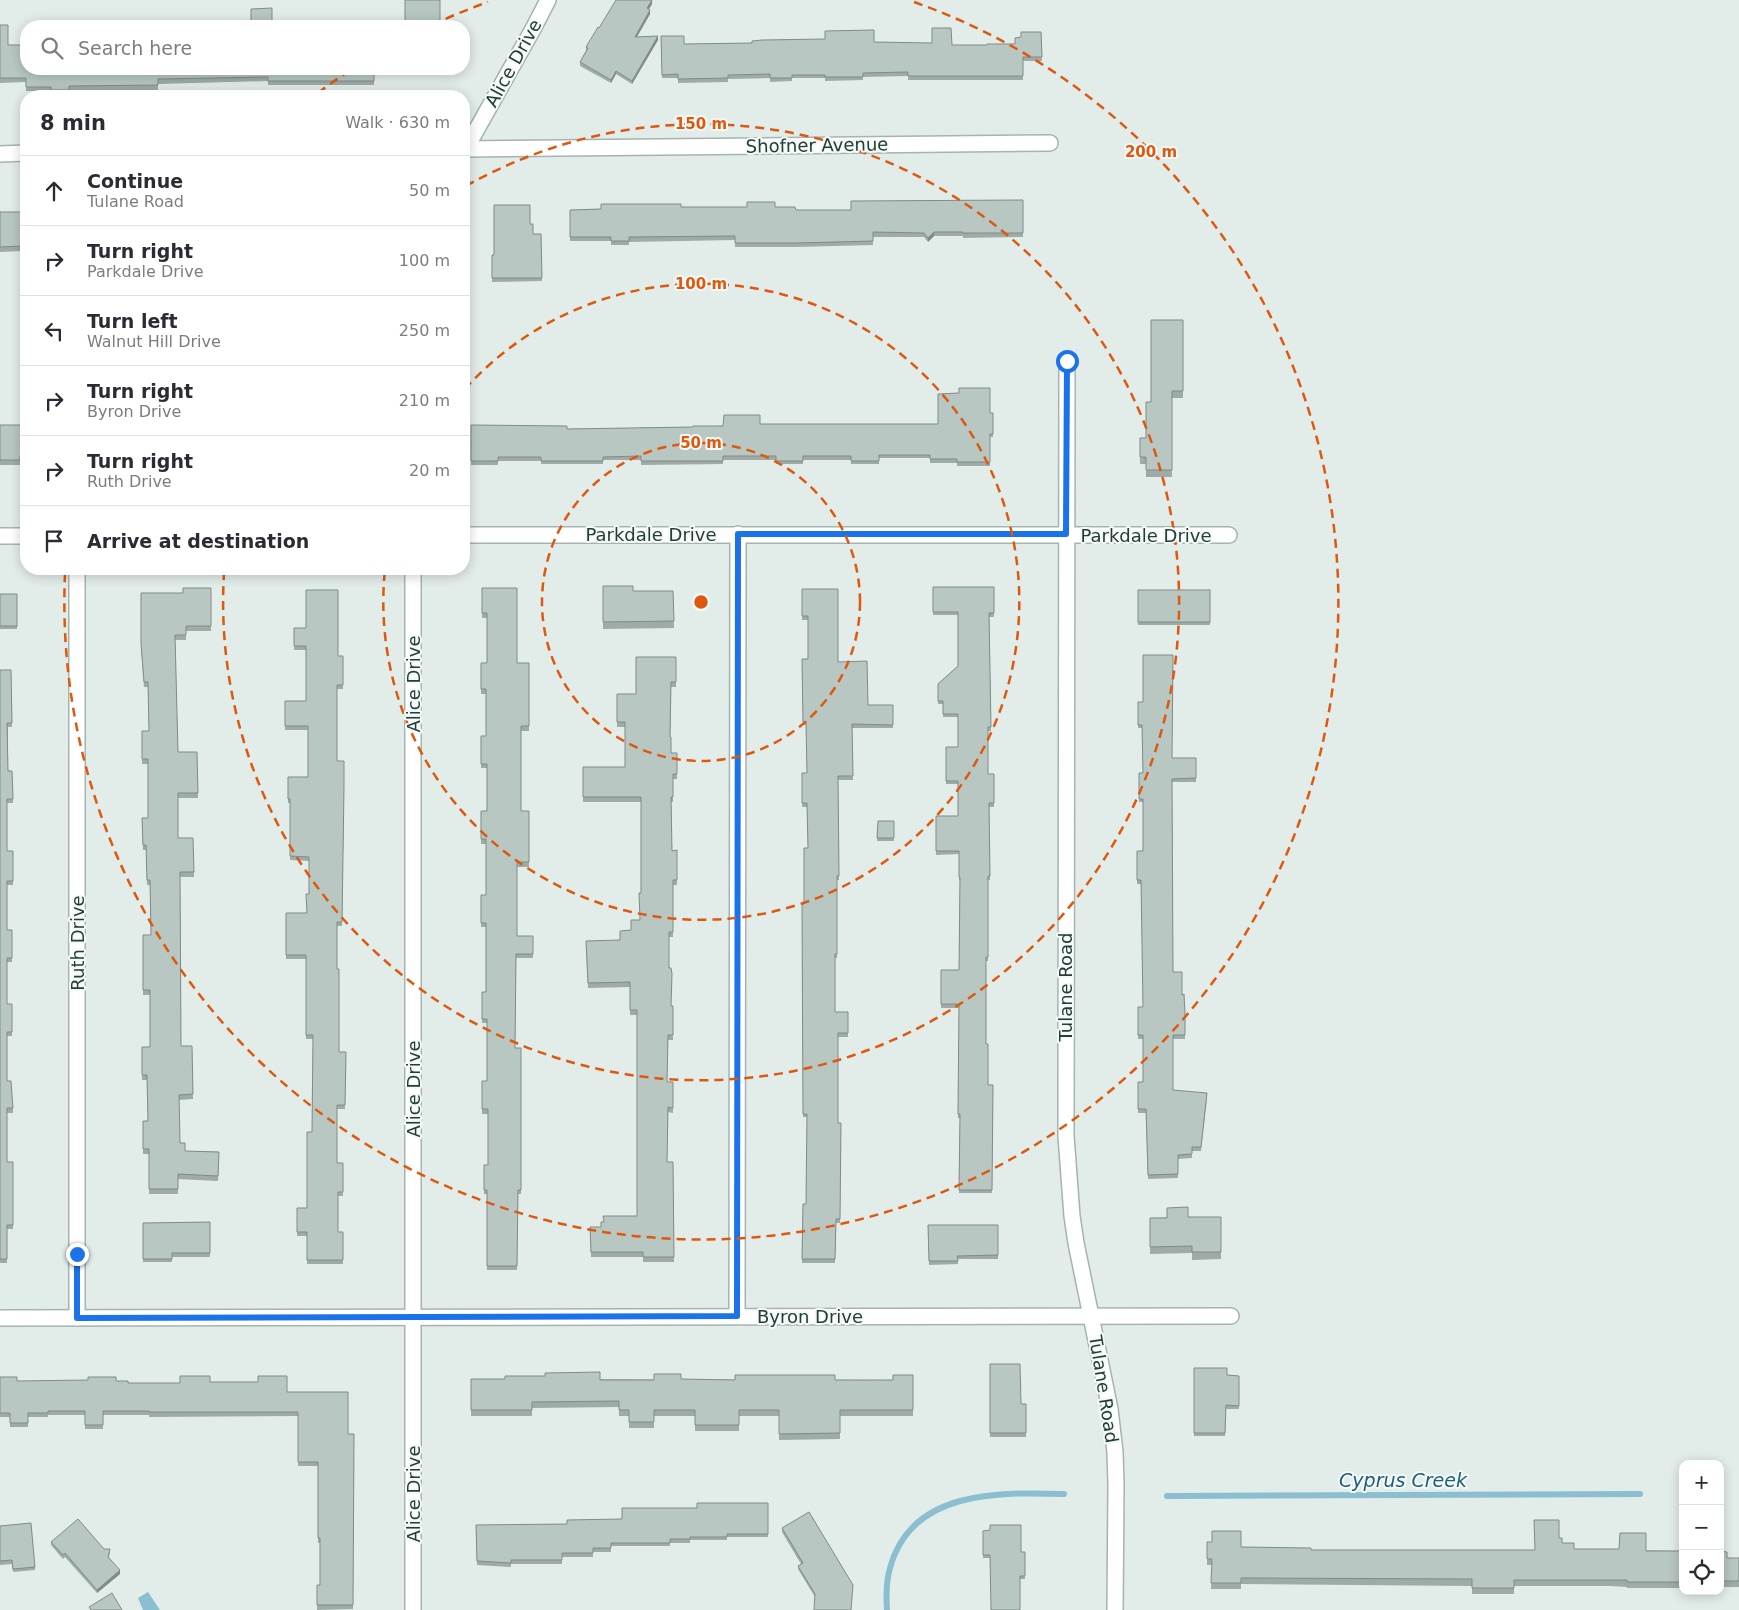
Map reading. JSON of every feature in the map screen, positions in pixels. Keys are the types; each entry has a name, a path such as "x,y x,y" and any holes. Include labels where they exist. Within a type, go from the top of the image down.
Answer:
{"street":[{"name":"Alice Drive","path":"470,139 548,0"},
{"name":"Shofner Avenue","path":"470,150 1050,143"},
{"path":"0,154 20,153"},
{"name":"Tulane Road","path":"1067,361 1066,1136 1076,1243 1110,1409 1115,1452 1115,1610"},
{"path":"737,1316 738,534"},
{"name":"Parkdale Drive","path":"470,535 1229,535"},
{"path":"0,536 20,536"},
{"name":"Ruth Drive","path":"77,575 77,1318"},
{"name":"Alice Drive","path":"413,575 413,1610"},
{"name":"Byron Drive","path":"0,1318 1231,1316"}],"water":[{"path":"148,1592 160,1610 143,1610 138,1598"}],"building":[{"path":"405,0 440,0 440,20 405,20"},
{"path":"616,0 652,0 647,8 650,10 635,37 658,36 632,81 616,71 611,80 580,62 588,48 586,47"},
{"path":"272,8 272,20 251,20 251,9"},
{"path":"0,25 8,25 8,45 20,45 20,75 374,75 374,81 268,81 268,77 158,79 158,85 69,86 69,90 51,90 51,87 26,87 26,78 0,78"},
{"path":"932,28 951,28 952,45 1015,44 1015,38 1021,37 1021,32 1041,32 1042,57 1023,57 1023,76 908,76 908,72 863,73 863,77 792,75 792,78 770,78 770,74 728,75 728,78 678,79 678,74 662,75 661,36 684,36 684,44 752,43 752,41 762,40 825,39 825,31 874,30 874,42 932,43"},
{"path":"1023,200 1023,233 934,232 928,238 924,233 873,232 873,241 796,243 735,243 735,236 629,237 629,241 611,241 611,237 570,237 570,210 601,209 601,204 681,204 681,207 747,207 747,202 775,202 775,207 795,207 796,210 851,210 851,201"},
{"path":"494,205 530,205 530,224 533,224 533,234 541,234 542,278 492,278"},
{"path":"0,212 20,212 20,246 0,247"},
{"path":"1151,320 1183,320 1183,391 1172,391 1172,470 1146,470 1146,457 1140,457 1140,438 1146,438 1146,402 1151,402"},
{"path":"959,388 990,388 990,413 993,413 993,434 990,434 990,462 957,462 957,459 930,459 930,455 879,455 879,461 851,461 851,456 803,456 803,461 776,461 776,456 723,456 723,461 641,461 641,456 603,457 603,461 541,461 541,457 498,457 498,461 471,461 471,425 567,426 567,429 723,426 724,415 760,415 760,424 938,424 938,394 959,393"},
{"path":"0,425 20,425 20,460 0,460"},
{"path":"603,586 633,586 633,591 673,591 674,621 603,622"},
{"path":"933,587 994,587 994,613 989,613 991,727 988,727 988,774 994,774 994,803 989,803 990,876 988,876 988,957 986,957 988,1085 993,1085 992,1190 959,1190 959,1004 941,1004 941,970 959,970 959,851 936,851 936,816 958,816 958,781 946,781 946,747 958,747 958,714 943,714 943,701 938,701 938,684 958,666 958,612 933,612"},
{"path":"183,588 211,588 211,626 186,626 186,635 175,635 178,752 197,752 198,793 178,793 178,838 193,838 194,872 180,872 181,1046 192,1046 193,1094 179,1095 180,1143 185,1143 185,1151 219,1152 218,1176 178,1174 178,1189 149,1189 149,1149 143,1149 143,1121 148,1121 147,1075 142,1075 142,1047 150,1047 150,990 143,990 143,935 151,935 150,880 147,880 146,845 143,845 142,818 148,818 148,759 142,759 142,731 149,731 148,682 144,682 141,643 141,593 183,593"},
{"path":"482,588 517,588 517,663 529,663 529,726 521,726 521,811 529,811 529,862 517,862 517,936 533,936 533,954 516,954 515,1048 521,1048 521,1190 518,1190 517,1266 487,1266 487,1190 484,1190 484,1165 488,1165 488,1109 482,1109 482,1081 487,1081 487,1019 482,1019 482,992 486,992 486,923 481,923 481,895 486,895 486,839 481,839 481,811 487,811 487,764 481,764 481,736 486,736 486,689 481,689 481,663 487,663 487,613 482,613"},
{"path":"802,589 838,589 838,662 867,661 868,705 893,705 893,725 852,724 853,776 838,776 839,876 837,876 835,1012 848,1012 848,1033 838,1033 838,1123 841,1123 840,1219 836,1219 835,1259 802,1259 803,1204 806,1204 807,1114 803,1114 802,904 804,904 804,848 808,848 807,803 802,803 802,773 807,773 806,722 803,722 802,659 808,659 808,616 802,616"},
{"path":"306,590 338,590 338,656 343,656 343,685 337,685 337,761 344,761 344,787 342,922 337,922 337,969 339,969 339,1052 346,1052 345,1105 337,1105 337,1163 343,1163 343,1192 338,1192 338,1232 343,1232 343,1260 307,1260 307,1232 297,1232 297,1208 307,1208 307,1132 312,1132 313,1035 306,1035 306,955 286,955 286,913 307,913 306,894 309,894 309,857 290,856 288,777 308,777 308,726 285,726 285,701 306,701 306,646 294,646 294,628 306,628"},
{"path":"1138,590 1210,590 1210,622 1138,622"},
{"path":"0,594 17,594 17,626 0,626"},
{"path":"1143,655 1173,655 1172,758 1196,758 1196,778 1172,779 1173,972 1182,972 1182,995 1184,994 1185,1014 1185,1035 1173,1035 1173,1090 1207,1093 1201,1147 1192,1147 1192,1154 1178,1155 1178,1174 1148,1175 1146,1109 1138,1109 1138,1082 1143,1082 1143,1035 1138,1035 1138,1007 1143,1007 1141,880 1137,880 1137,851 1143,851 1143,799 1139,799 1139,773 1143,773 1142,725 1138,725 1138,702 1143,702"},
{"path":"636,657 676,657 676,682 671,682 670,737 671,753 677,753 677,774 673,774 673,797 671,797 672,851 677,850 677,880 673,880 673,932 669,932 673,1035 668,1035 667,1082 673,1082 673,1108 668,1107 667,1162 673,1162 674,1257 643,1257 643,1252 591,1252 590,1227 601,1227 601,1222 604,1222 603,1216 637,1216 637,1010 630,1010 630,982 588,983 586,941 620,940 620,931 631,930 631,920 640,920 641,797 583,797 583,767 625,767 625,722 617,722 617,694 636,694"},
{"path":"0,670 11,670 12,723 7,723 8,771 12,771 13,799 7,799 7,851 13,851 13,881 7,881 7,930 12,930 12,958 7,958 7,1004 12,1004 12,1032 7,1032 7,1081 11,1081 13,1108 7,1108 7,1162 13,1162 13,1225 7,1225 7,1259 0,1259"},
{"path":"878,821 894,821 894,838 877,838"},
{"path":"1188,1207 1188,1217 1221,1217 1221,1252 1192,1252 1192,1246 1150,1247 1150,1218 1167,1218 1167,1208"},
{"path":"210,1222 210,1253 172,1253 172,1259 143,1259 143,1223"},
{"path":"928,1225 998,1225 998,1255 957,1256 958,1261 929,1261"},
{"path":"990,1364 1020,1364 1021,1404 1026,1404 1026,1433 990,1433"},
{"path":"1194,1368 1227,1368 1227,1375 1239,1376 1239,1406 1226,1405 1225,1433 1194,1433"},
{"path":"600,1372 600,1380 654,1380 654,1374 681,1374 681,1379 735,1380 735,1375 835,1375 835,1380 893,1380 893,1375 913,1375 913,1410 840,1410 840,1433 779,1434 779,1410 739,1410 739,1425 695,1425 695,1410 654,1410 654,1422 629,1422 629,1410 619,1410 619,1401 532,1402 532,1410 471,1410 471,1379 505,1379 505,1376 545,1376 545,1373"},
{"path":"180,1376 210,1376 210,1382 258,1382 258,1376 287,1376 287,1392 348,1392 348,1434 354,1434 353,1605 317,1605 317,1585 320,1585 318,1462 298,1462 298,1412 103,1411 103,1425 85,1425 85,1411 28,1413 28,1423 10,1423 10,1413 0,1413 0,1377 17,1377 17,1381 88,1380 88,1377 116,1377 116,1381 128,1381 128,1383 180,1383"},
{"path":"697,1503 768,1503 768,1534 727,1534 727,1537 690,1537 690,1539 670,1539 670,1543 611,1543 611,1548 593,1548 593,1553 562,1553 562,1560 511,1560 511,1563 477,1561 476,1525 567,1524 567,1520 622,1519 622,1508 697,1508"},
{"path":"809,1512 853,1585 851,1610 814,1610 815,1594 798,1566 803,1563 782,1528"},
{"path":"78,1519 104,1549 110,1549 108,1557 120,1570 97,1590 65,1553 63,1555 51,1542"},
{"path":"1534,1520 1559,1520 1559,1538 1562,1538 1562,1543 1574,1543 1574,1549 1619,1549 1620,1533 1646,1533 1646,1551 1679,1551 1679,1582 1514,1580 1514,1588 1472,1588 1472,1579 1241,1578 1241,1583 1211,1583 1212,1559 1207,1559 1207,1542 1212,1542 1212,1531 1241,1531 1241,1547 1311,1548 1311,1550 1535,1550"},
{"path":"31,1523 35,1567 13,1569 12,1560 0,1561 0,1526"},
{"path":"990,1525 1021,1525 1021,1552 1025,1552 1025,1576 1020,1576 1020,1610 991,1610 990,1555 983,1555 983,1531 990,1530"},
{"path":"1724,1552 1727,1552 1727,1558 1739,1558 1739,1581 1724,1581"},
{"path":"112,1593 122,1610 91,1610 89,1607"}],"waterway":[{"name":"Cyprus Creek","path":"887,1610 890,1568 901,1542 917,1523 937,1510 960,1501 985,1496 1038,1493 1064,1494"},
{"name":"Cyprus Creek","path":"1167,1496 1640,1494"}],"route":[{"path":"77,1254 77,1318 200,1316 737,1316 738,534 1066,534 1067,361"}]}
